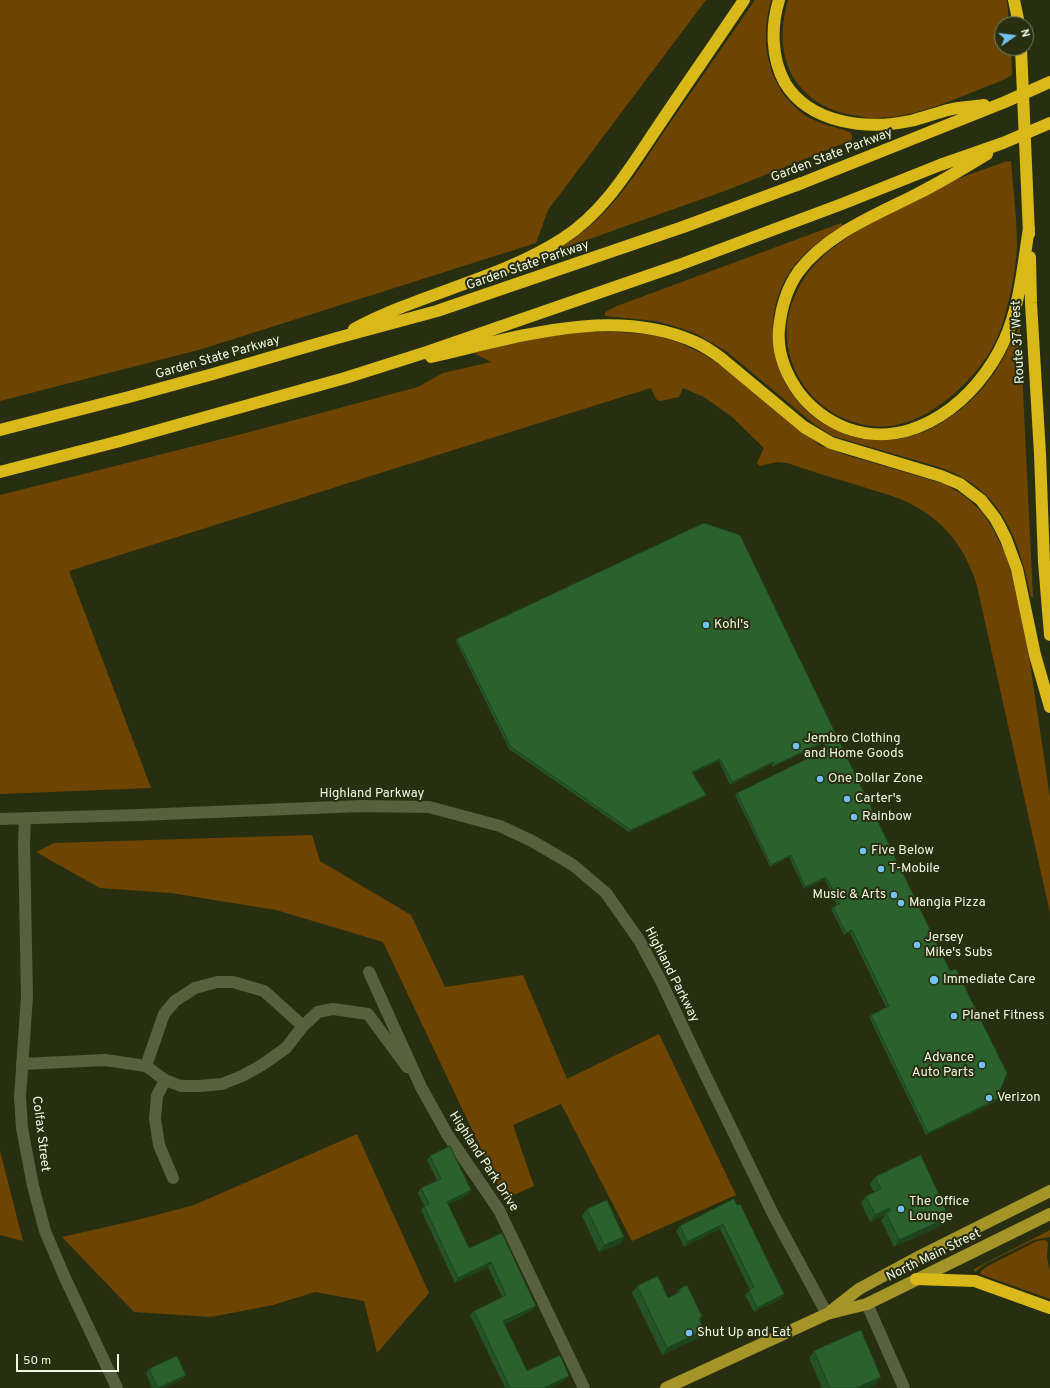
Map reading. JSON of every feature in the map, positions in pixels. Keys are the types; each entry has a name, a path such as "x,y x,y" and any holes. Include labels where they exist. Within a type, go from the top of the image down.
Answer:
{"highway":[{"path":"337,338 369,321 408,304 511,265 552,245 573,231 598,208 623,177 744,0"},
{"path":"779,0 776,8 774,35 778,69 795,95 806,106 821,115 853,123 889,123 910,121 950,110 1005,102"},
{"path":"1014,0 1018,16"},
{"path":"1019,0 1020,16"},
{"name":"Route 37 West","path":"1021,56 1031,303 1040,454 1044,562 1050,635"},
{"name":"Garden State Parkway","path":"0,430 213,374 437,311 683,227 802,183 1005,102 1050,82"},
{"path":"0,472 120,442 345,378 427,352 679,265 842,204 940,165 1003,143 1050,123"},
{"path":"1003,143 961,170 847,231 824,246 805,265 793,281 781,312 779,329 780,347 790,379 810,405 826,418 844,427 862,432 881,434 902,432 920,426 946,412 963,399 978,384 1004,341 1014,312 1029,228"},
{"path":"345,378 533,333 581,326 639,327 670,333 696,342 721,358 804,426 821,438 846,448 951,480 968,488 981,500 1000,527 1009,546 1017,569 1035,655 1050,707"},
{"path":"916,1279 975,1281 1050,1308"}],"main road":[{"name":"North Main Street","path":"826,1314 859,1289 920,1256 1050,1191"},
{"name":"North Main Street","path":"666,1388 826,1314 867,1304 1050,1214"}],"street":[{"name":"Highland Parkway","path":"0,819 362,806 429,807 500,826 532,841 573,865 606,893 640,940 774,1216 826,1314"},
{"name":"Colfax Street","path":"25,818 24,843 27,998 20,1097 22,1128 33,1186 45,1231 65,1278 117,1388"},
{"name":"Highland Park Drive","path":"369,972 421,1087 447,1134 499,1210 584,1388"},
{"path":"146,1066 164,1014 175,1001 195,988 217,982 233,982 264,991 303,1026"},
{"path":"22,1064 105,1060 146,1066 165,1080 181,1086 222,1084 242,1076 262,1065 286,1048 303,1026 318,1012 333,1009 368,1014 421,1087"},
{"path":"165,1080 157,1096 155,1119 159,1145 173,1178"},
{"path":"867,1304 904,1388"}],"shaded area":[{"path":"0,0 706,0 548,210 536,243 202,349 0,401"},
{"path":"755,0 771,0 766,25 767,49 772,73 784,95 797,109 811,119 850,132 852,135 852,140 730,189 553,252 591,225 621,194"},
{"path":"788,0 1007,0 1008,16 994,16 994,56 1011,56 1012,75 1001,81 940,105 909,114 893,117 870,118 836,111 822,105 809,96 798,84 792,74 784,54 783,33 785,11"},
{"path":"1011,161 1017,235 1015,270 1003,323 994,345 981,365 956,392 943,403 928,413 904,423 882,427 869,426 843,418 830,411 809,392 800,380 789,353 787,339 788,317 794,298 807,274 815,264 836,246 870,224 942,185 1004,162"},
{"path":"841,223 843,225 819,242 797,262 786,278 778,296 775,305 773,333 775,352 782,375 793,396 809,413 827,426 848,435 871,440 895,440 928,430 946,420 964,407 991,378 1004,358 1018,329 1020,329 1033,597 1031,597 1020,555 1013,536 1004,519 993,503 980,489 963,477 942,468 833,436 814,424 726,351 695,333 656,321 605,316 605,312 617,306"},
{"path":"584,332 619,332 654,335 680,343 703,354 723,367 819,445 846,455 945,484 966,497 981,511 992,527 1005,553 1012,575 1027,643 1050,798 1050,913 977,586 960,547 932,517 907,502 884,493 787,463 777,462 760,466 757,463 764,448 732,417 704,397 683,388 679,397 660,401 656,399 651,388 69,571 151,788 0,794 0,495 246,433 418,387 443,373 491,362 474,353 528,340"},
{"path":"312,835 320,861 411,915 445,987 523,975 567,1079 659,1034 736,1195 632,1241 561,1104 513,1125 534,1186 505,1199 383,942 276,910 171,893 100,888 36,852 54,843"},
{"path":"357,1134 429,1293 377,1353 364,1301 315,1292 273,1305 211,1317 134,1312 62,1237 194,1205"},
{"path":"0,1151 23,1241 0,1235"},
{"path":"1050,1230 1050,1237 1034,1240 985,1264 975,1272 974,1271 974,1269"},
{"path":"1045,1240 1048,1242 1047,1258 1050,1271 1050,1299 980,1274 981,1271 988,1266 1037,1241"}],"building":[{"path":"704,523 740,535 950,971 956,969 1007,1073 997,1099 928,1133 871,1015 889,1006 852,930 846,933 833,907 840,904 826,877 805,887 791,855 771,865 737,793 829,748 825,741 775,765 773,762 732,782 720,759 692,772 706,795 631,830 511,747 457,639"},
{"path":"450,1146 471,1190 447,1202 469,1248 502,1233 536,1306 503,1321 527,1371 560,1355 569,1376 544,1388 510,1388 474,1311 506,1295 491,1262 458,1278 424,1206 429,1204 421,1188 441,1179 430,1156"},
{"name":"The Office Lounge","path":"921,1155 949,1217 899,1240 886,1213 891,1211 889,1208 875,1215 866,1196 881,1189 875,1177"},
{"path":"734,1199 737,1205 740,1204 784,1294 757,1308 749,1290 754,1287 723,1224 687,1242 680,1226"},
{"path":"607,1200 624,1237 604,1245 587,1209"},
{"path":"658,1276 668,1298 680,1292 679,1289 687,1285 702,1316 699,1318 704,1330 667,1348 637,1286"},
{"path":"861,1330 881,1377 856,1388 830,1388 814,1351"},
{"path":"177,1356 186,1375 158,1388 149,1369"}],"place":[{"name":"Kohl's","path":"706,625"},
{"name":"Jembro Clothing and Home Goods","path":"796,746"},
{"name":"One Dollar Zone","path":"820,779"},
{"name":"Carter's","path":"847,799"},
{"name":"Rainbow","path":"854,817"},
{"name":"Five Below","path":"863,851"},
{"name":"T-Mobile","path":"881,869"},
{"name":"Music & Arts","path":"894,895"},
{"name":"Mangia Pizza","path":"901,903"},
{"name":"Jersey Mike's Subs","path":"917,945"},
{"name":"Immediate Care","path":"934,980"},
{"name":"Planet Fitness","path":"954,1016"},
{"name":"Advance Auto Parts","path":"982,1065"},
{"name":"Verizon","path":"989,1098"},
{"name":"The Office Lounge","path":"901,1209"},
{"name":"Shut Up and Eat","path":"689,1333"}]}
